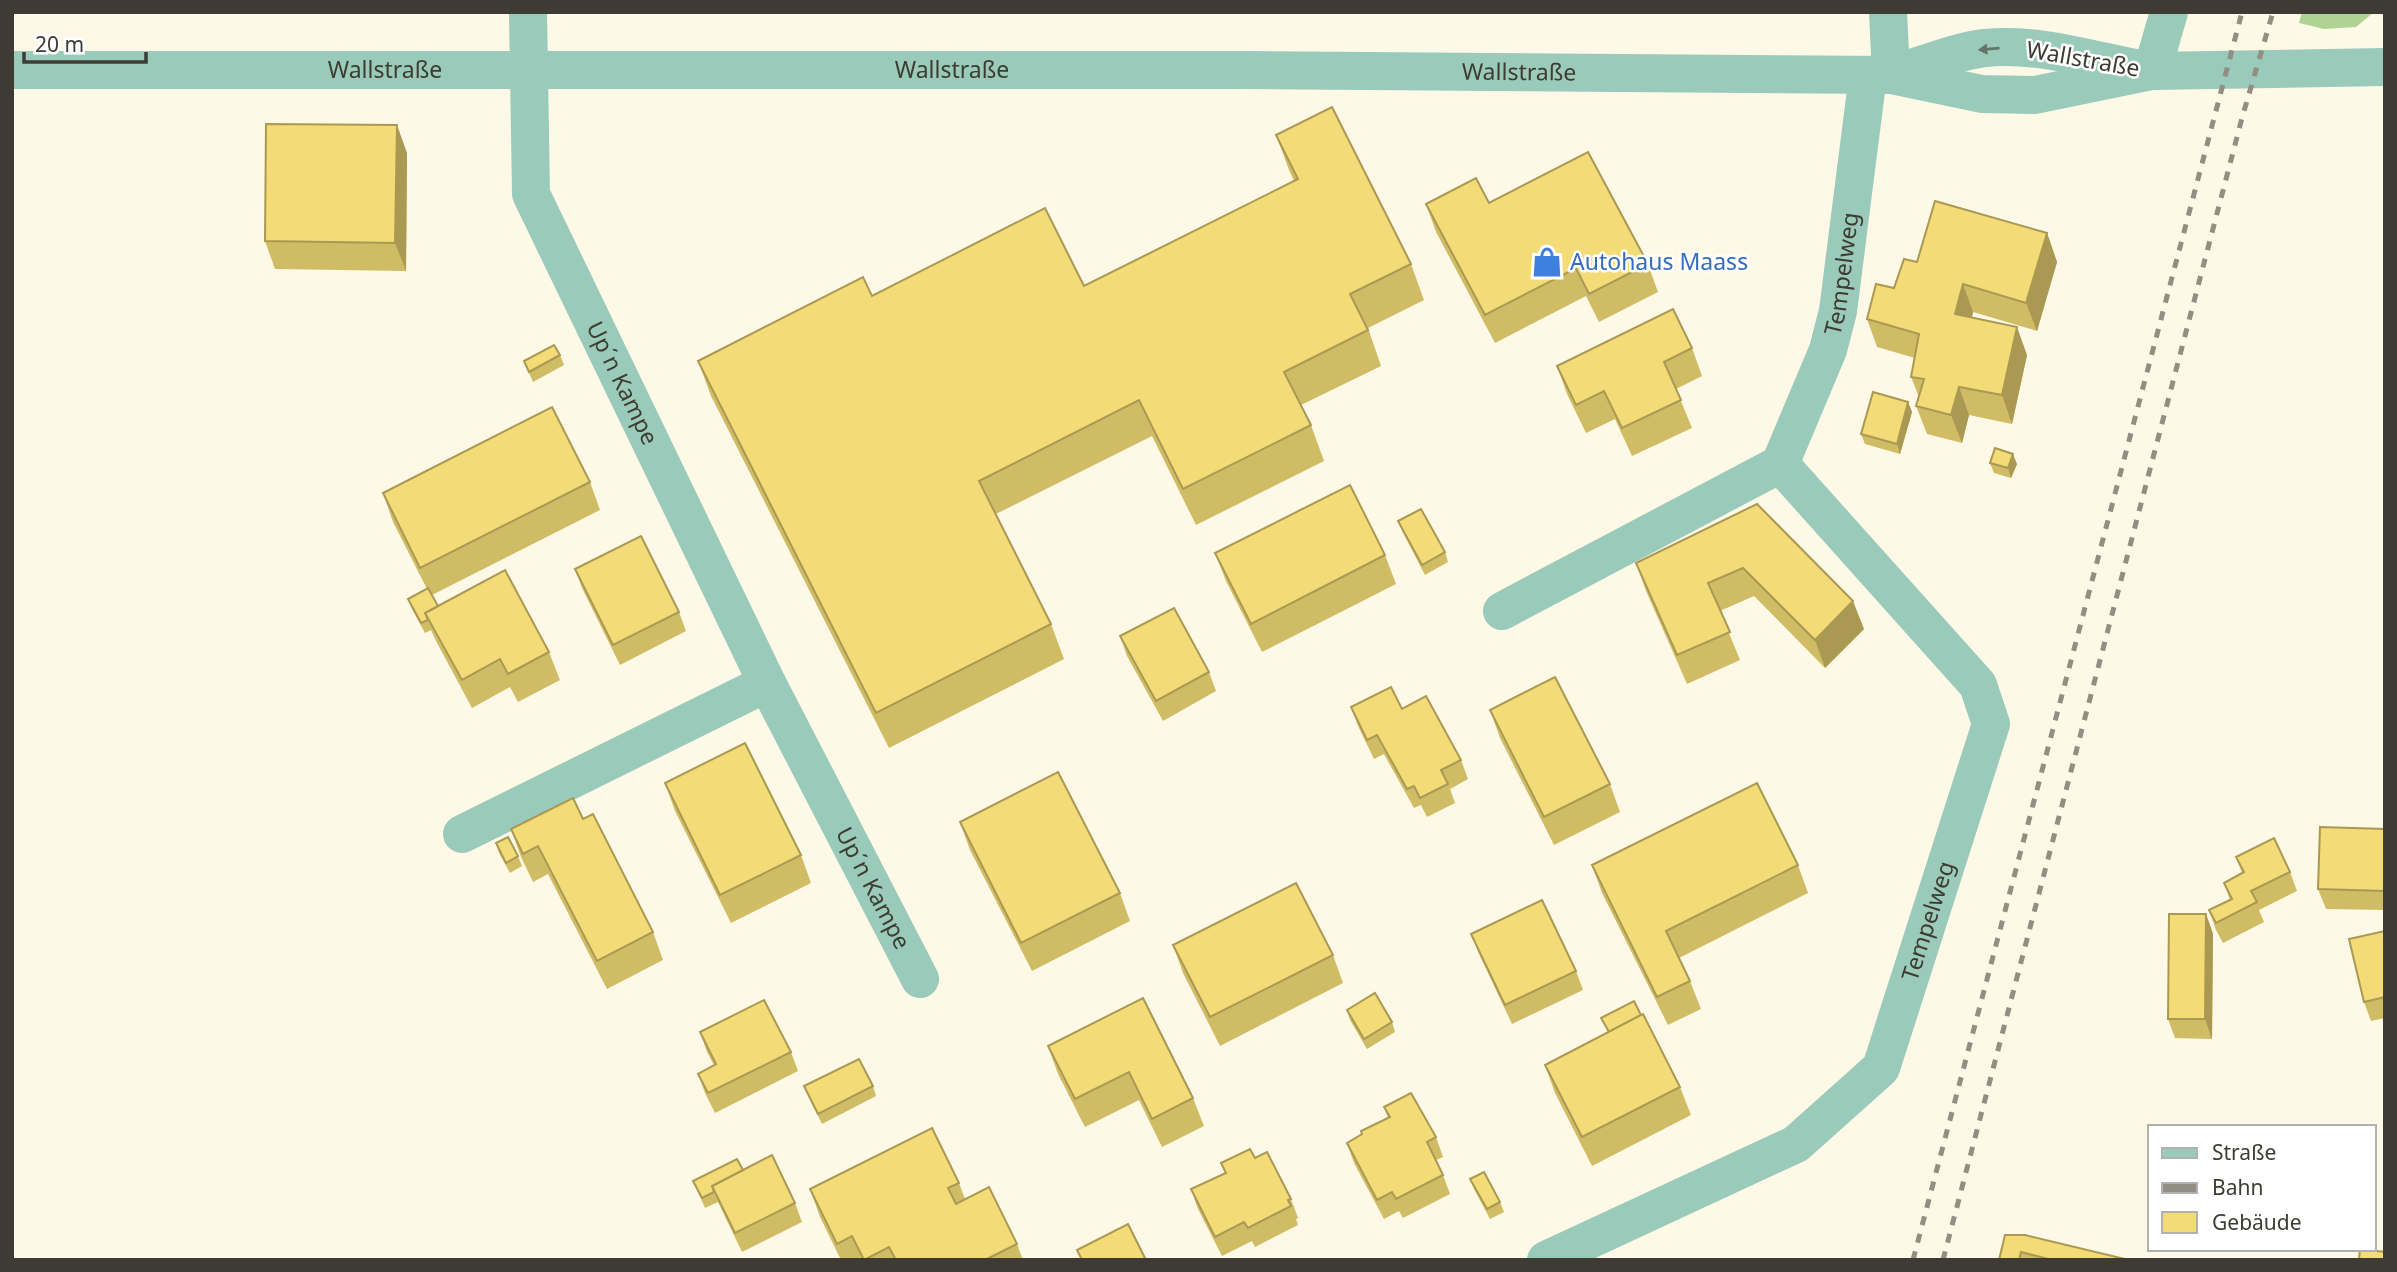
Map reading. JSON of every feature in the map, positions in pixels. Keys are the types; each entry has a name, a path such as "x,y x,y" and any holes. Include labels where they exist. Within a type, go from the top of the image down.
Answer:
{"street":[{"name":"Up´n Kampe","path":"528,12 531,194 767,683 920,979"},
{"name":"Tempelweg","path":"1546,1260 1796,1144 1881,1068 1991,724 1978,685 1780,464 1828,350 1838,311 1888,12"},
{"path":"2152,71 2169,12"},
{"name":"Wallstraße","path":"12,70 1241,70 1879,75 1982,48 2007,47 2033,47 2152,71 2385,67"},
{"path":"1502,611 1780,464"},
{"path":"462,834 767,683"}],"green space":[{"path":"2302,12 2374,12 2356,27 2324,29 2299,23"}],"building":[{"path":"1332,107 1411,264 1350,294 1368,330 1284,372 1311,425 1183,489 1139,400 979,481 1051,624 876,713 698,361 863,277 872,296 1045,208 1084,286 1298,179 1276,135"},
{"path":"266,124 397,125 395,243 265,241"},
{"name":"Autohaus Maass","path":"1588,152 1648,264 1589,294 1576,268 1485,315 1426,204 1476,178 1489,203"},
{"path":"1935,201 2047,233 2026,303 1963,284 1955,314 2017,327 2002,395 1959,387 1951,415 1916,406 1924,379 1911,377 1919,334 1867,319 1876,284 1894,288 1904,259 1917,262"},
{"path":"1673,309 1692,348 1664,362 1681,400 1622,428 1604,391 1576,405 1557,366"},
{"path":"554,345 560,355 529,372 524,361"},
{"path":"1873,392 1908,402 1897,444 1861,434"},
{"path":"552,407 590,482 420,568 383,493"},
{"path":"1995,448 2013,454 2008,468 1990,463"},
{"path":"1350,485 1385,555 1251,624 1215,553"},
{"path":"1757,504 1853,601 1815,640 1743,568 1708,583 1730,632 1677,655 1636,563"},
{"path":"1421,509 1445,552 1422,565 1398,521"},
{"path":"641,536 679,612 613,645 575,569"},
{"path":"505,570 549,652 508,674 500,659 462,680 425,613"},
{"path":"428,588 438,606 425,613 428,620 421,623 408,599"},
{"path":"1174,608 1209,672 1156,701 1120,636"},
{"path":"1555,677 1610,784 1544,817 1490,710"},
{"path":"1391,687 1402,709 1426,696 1461,760 1441,770 1448,784 1420,798 1414,786 1407,789 1377,735 1367,740 1351,707"},
{"path":"745,743 801,855 720,895 665,783"},
{"path":"1058,772 1120,893 1021,943 960,822"},
{"path":"1757,783 1798,865 1666,931 1690,981 1657,997 1592,865"},
{"path":"573,798 583,819 593,814 653,932 597,961 538,846 523,854 511,829"},
{"path":"2320,827 2385,829 2385,891 2318,889"},
{"path":"508,837 518,856 506,863 496,843"},
{"path":"2274,838 2290,872 2251,891 2257,902 2216,923 2209,910 2232,899 2224,883 2244,872 2236,857"},
{"path":"1296,883 1333,955 1210,1017 1173,945"},
{"path":"1542,900 1576,971 1505,1005 1471,934"},
{"path":"2169,914 2206,914 2205,1019 2168,1019"},
{"path":"2385,931 2385,997 2364,1002 2349,939"},
{"path":"1375,993 1392,1022 1364,1039 1347,1010"},
{"path":"1143,998 1193,1098 1152,1119 1129,1072 1075,1099 1048,1046"},
{"path":"764,1000 791,1052 708,1093 698,1074 716,1064 700,1032"},
{"path":"1634,1001 1641,1015 1609,1032 1601,1018"},
{"path":"1643,1014 1680,1087 1582,1137 1545,1065"},
{"path":"859,1059 873,1086 818,1114 804,1086"},
{"path":"1411,1093 1436,1137 1427,1142 1443,1175 1396,1199 1392,1192 1377,1200 1347,1143 1362,1134 1361,1131 1390,1117 1384,1107"},
{"path":"932,1128 959,1183 948,1188 956,1204 989,1187 1017,1244 985,1260 896,1260 889,1247 864,1260 852,1236 837,1244 810,1189"},
{"path":"1250,1149 1255,1158 1267,1152 1291,1199 1288,1200 1291,1206 1248,1228 1244,1222 1215,1237 1191,1189 1226,1173 1221,1163"},
{"path":"772,1155 795,1203 735,1233 712,1186"},
{"path":"737,1159 743,1170 712,1186 714,1192 702,1198 693,1181"},
{"path":"1484,1172 1500,1202 1487,1209 1470,1179"},
{"path":"1128,1224 1146,1260 1082,1260 1077,1250"},
{"path":"2005,1235 2025,1235 2129,1260 2052,1260 2021,1252 2019,1260 1999,1260"},
{"path":"2360,1251 2385,1252 2385,1260 2359,1260"}],"railway":[{"path":"1913,1260 2242,12"},
{"path":"1943,1260 2242,118 2273,12"}],"place":[{"name":"Autohaus Maass","path":"1547,262"}]}
